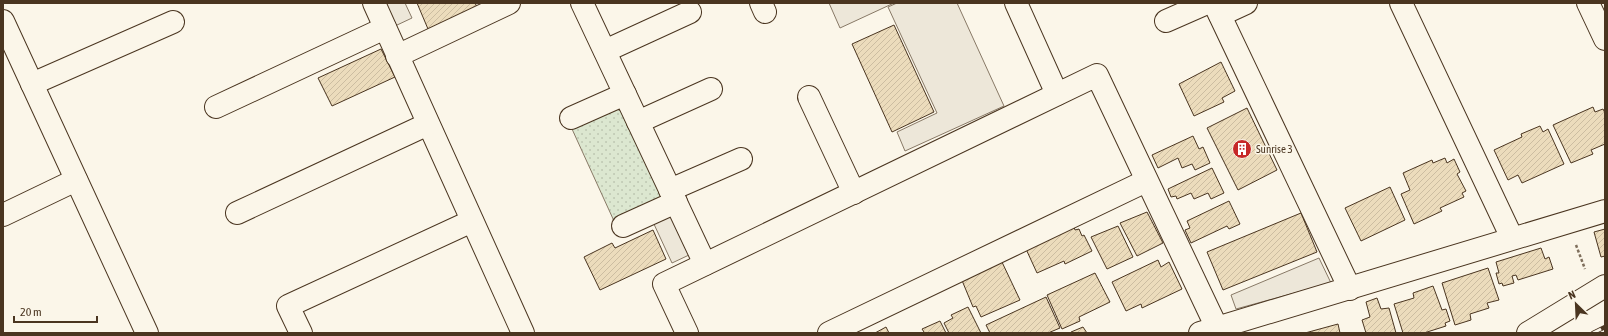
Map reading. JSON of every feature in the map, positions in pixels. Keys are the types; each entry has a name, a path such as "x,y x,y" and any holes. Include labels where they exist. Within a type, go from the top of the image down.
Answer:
{"street":[{"path":"374,3 523,333"},
{"path":"398,56 509,3"},
{"path":"582,3 705,264"},
{"path":"1016,3 1057,94"},
{"path":"1166,21 1213,7 1246,3"},
{"path":"1401,3 1512,238"},
{"path":"1588,3 1605,39"},
{"path":"1213,7 1350,289"},
{"path":"605,50 690,12"},
{"path":"3,21 147,333"},
{"path":"32,84 173,22"},
{"path":"216,107 385,28"},
{"path":"687,333 664,284 1097,76 1146,181 1208,331 1605,211"},
{"path":"638,122 711,89"},
{"path":"571,118 625,94"},
{"path":"809,97 854,192"},
{"path":"237,213 428,124"},
{"path":"622,226 741,159"},
{"path":"3,215 76,180"},
{"path":"829,333 1146,181"},
{"path":"301,333 288,306 472,221"},
{"path":"1528,333 1600,289"}],"path":[{"path":"1567,223 1600,289"}],"green space":[{"path":"617,109 624,113 662,193 659,200 614,221 572,129"}],"shaded area":[{"path":"384,3 405,3 412,18 395,26"},
{"path":"829,3 894,3 840,28"},
{"path":"897,3 957,3 1004,106 905,151 897,132 937,113 888,7"},
{"path":"671,214 689,255 672,263 653,222"},
{"path":"1319,258 1331,283 1236,309 1231,295"}],"building":[{"path":"417,3 475,3 477,7 428,29"},
{"path":"894,25 934,112 892,132 852,44"},
{"path":"381,49 395,77 332,106 318,78"},
{"path":"1221,62 1235,91 1222,98 1224,102 1194,116 1179,84"},
{"path":"1593,107 1595,112 1603,109 1605,113 1605,144 1591,150 1593,154 1571,163 1553,125"},
{"name":"Sunrise 3","path":"1247,108 1277,170 1238,190 1207,128"},
{"path":"1540,126 1543,132 1548,129 1564,164 1522,183 1518,175 1508,180 1494,150 1522,137 1521,134"},
{"path":"1193,136 1199,149 1203,147 1210,163 1195,170 1192,164 1182,168 1178,158 1158,168 1152,155"},
{"path":"1445,158 1447,163 1454,159 1460,172 1457,174 1466,191 1462,193 1464,197 1440,208 1442,211 1414,224 1401,194 1410,190 1403,173 1432,160 1433,163"},
{"path":"1212,168 1224,193 1211,199 1208,193 1194,199 1191,193 1177,199 1176,196 1171,197 1168,189"},
{"path":"1390,187 1405,220 1361,241 1345,208"},
{"path":"1229,201 1240,224 1229,229 1227,226 1191,243 1185,230 1190,228 1187,221"},
{"path":"1147,212 1163,243 1137,256 1120,223"},
{"path":"1301,213 1317,252 1223,290 1207,252"},
{"path":"1118,226 1133,257 1107,269 1091,237"},
{"path":"1074,227 1075,230 1079,229 1082,236 1084,235 1092,251 1065,264 1064,261 1037,273 1026,249"},
{"path":"1605,229 1605,256 1601,257 1594,232"},
{"path":"653,230 666,259 600,290 584,257 612,243 615,248"},
{"path":"1541,248 1545,259 1549,257 1553,269 1518,280 1516,275 1512,276 1514,283 1503,286 1502,283 1499,284 1496,273 1499,273 1496,262"},
{"path":"1001,260 1020,300 981,317 976,306 973,307 961,278"},
{"path":"1158,260 1161,267 1169,262 1182,289 1142,308 1141,304 1126,311 1112,282"},
{"path":"1488,268 1499,300 1487,303 1489,308 1470,314 1471,320 1455,325 1442,283"},
{"path":"1095,273 1110,302 1079,317 1080,321 1062,329 1047,295"},
{"path":"1433,286 1442,310 1446,309 1450,321 1445,323 1446,326 1424,333 1403,333 1394,304 1414,298 1413,293"},
{"path":"1046,297 1060,328 1048,333 990,333 986,325"},
{"path":"1377,298 1381,309 1389,308 1396,333 1366,333 1362,320 1370,317 1366,302"},
{"path":"968,307 981,333 949,333 944,323 953,318 951,315"},
{"path":"940,321 946,333 923,333 924,332 922,329"},
{"path":"1338,324 1340,333 1305,333"},
{"path":"886,327 889,333 875,333"},
{"path":"1083,327 1087,333 1071,333 1071,332"}],"railway":[{"path":"1593,333 1605,327"}],"place":[{"name":"Sunrise 3","path":"1242,149"}]}
